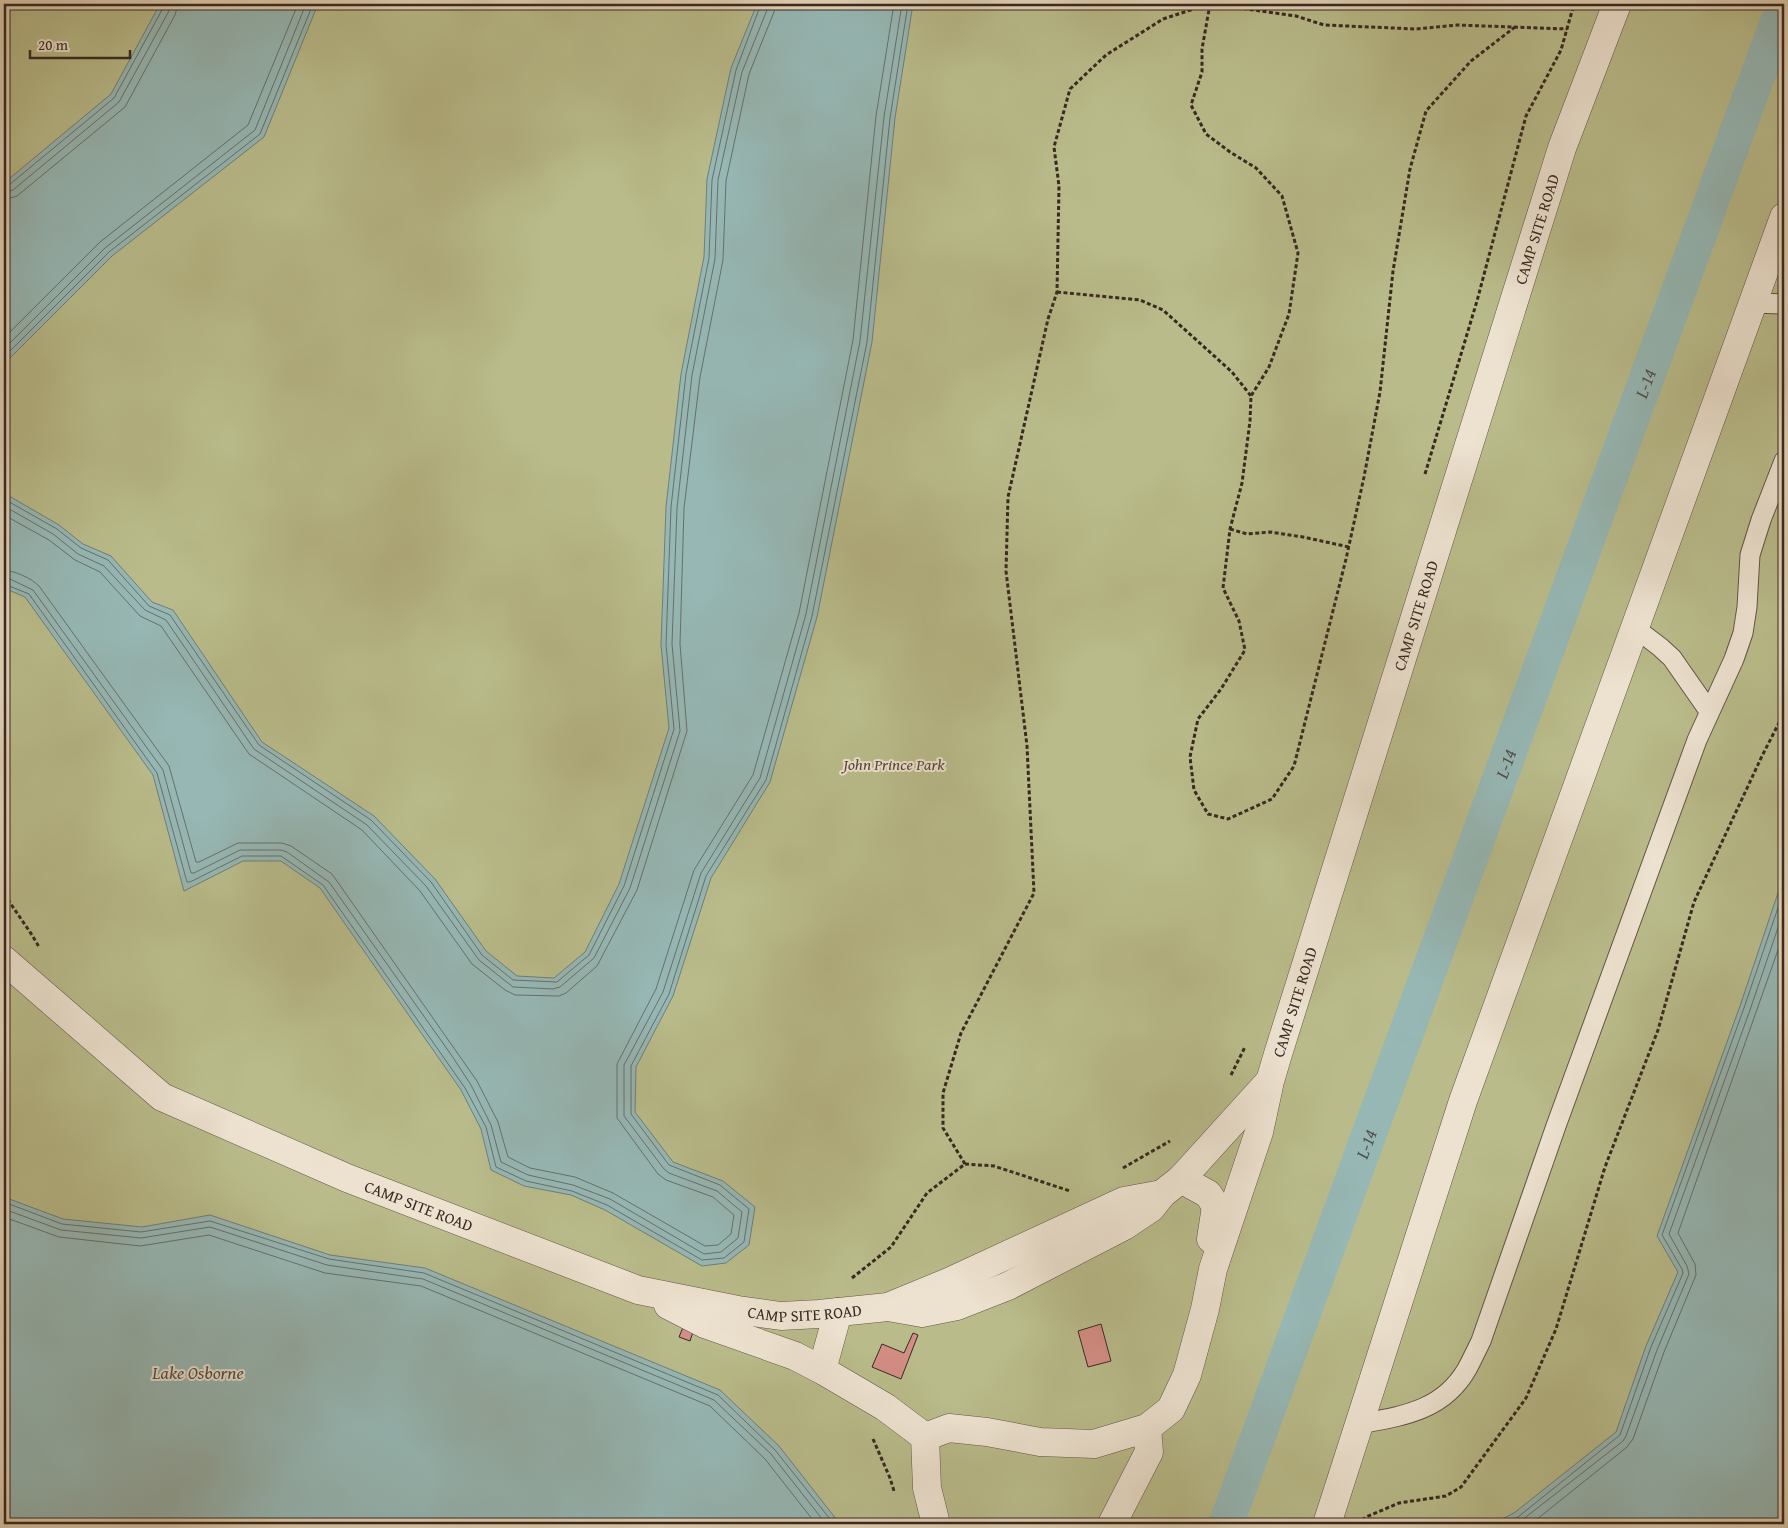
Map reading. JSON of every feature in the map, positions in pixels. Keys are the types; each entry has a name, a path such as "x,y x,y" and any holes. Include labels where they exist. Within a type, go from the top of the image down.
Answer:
{"street":[{"name":"CAMP SITE ROAD","path":"4,960 162,1097 347,1178 638,1290 738,1310 780,1316 888,1307 922,1314 957,1306 999,1289 1124,1226 1151,1208 1270,1081 1562,148 1617,4"},
{"path":"1327,1524 1464,1102 1784,217"},
{"path":"925,1436 949,1428 987,1432 1040,1442 1094,1444 1147,1428 1170,1409 1187,1375 1205,1309 1213,1269 1259,1132 1270,1081"},
{"path":"1172,1187 1208,1194 1216,1206 1213,1231 1205,1260 1213,1269"},
{"path":"638,1290 705,1324 795,1356 884,1407 925,1436"},
{"path":"822,1370 838,1312"},
{"path":"1112,1524 1149,1452 1147,1428"},
{"path":"925,1436 927,1488 936,1524"}],"lane":[{"path":"1753,302 1784,304"},
{"path":"1358,1424 1408,1414 1443,1398 1467,1370 1481,1342 1559,1116 1697,740 1734,659 1743,633 1747,608 1750,554 1760,520 1784,461"},
{"path":"1635,628 1672,658 1709,712"}],"path":[{"path":"1210,4 1202,49 1202,72 1191,105 1206,134 1256,168 1282,196 1298,253 1289,314 1269,367 1251,396 1250,421 1242,483 1230,529 1223,588 1239,621 1245,650 1221,689 1198,719 1190,757 1194,790 1208,814 1228,819 1272,799 1294,766 1349,547 1364,477 1380,392 1393,271 1410,169 1426,111 1471,61 1514,27"},
{"path":"965,1164 943,1128 943,1094 961,1033 1034,893 1027,746 1006,571 1008,497 1048,320 1057,292 1059,186 1054,147 1070,90 1106,56 1164,19 1210,4 1296,16 1324,25 1416,29 1457,25 1567,29"},
{"path":"1423,478 1477,301 1526,116 1561,50 1574,4"},
{"path":"1057,292 1140,300 1163,310 1232,372 1251,396"},
{"path":"1230,529 1248,534 1270,532 1303,536 1349,547"},
{"path":"1358,1524 1366,1517 1399,1504 1446,1496 1461,1487 1526,1398 1556,1329 1605,1167 1658,1030 1694,902 1784,713"},
{"path":"4,894 40,950"},
{"path":"1227,1081 1246,1047"},
{"path":"1122,1168 1178,1137"},
{"path":"849,1280 890,1247 927,1193 965,1164 994,1166 1072,1192"},
{"path":"872,1436 890,1478 896,1498"}],"green space":[{"name":"John Prince Park","path":"4,4 1784,4 1784,1524 4,1524"}],"water":[{"path":"160,4 318,4 264,137 112,256 4,364 4,183 111,94"},
{"path":"757,4 913,4 895,118 872,342 817,617 770,782 711,878 673,996 636,1067 635,1112 673,1162 723,1181 755,1207 749,1245 726,1263 702,1266 605,1210 571,1195 524,1186 491,1170 481,1129 461,1090 320,888 281,861 243,861 184,891 153,775 25,597 4,588 4,493 59,525 83,544 111,556 152,602 173,610 262,742 374,816 435,879 486,951 517,976 554,978 585,952 619,884 669,728 661,645 666,507 681,374 704,257 707,179 731,68"},
{"path":"1784,875 1784,1524 1492,1524 1514,1513 1616,1432 1646,1346 1678,1272 1657,1236 1740,1006"},
{"name":"Lake Osborne","path":"4,1197 63,1219 142,1227 210,1215 330,1255 425,1268 720,1390 779,1446 840,1524 4,1524"}],"building":[{"path":"1101,1324 1111,1361 1088,1367 1078,1331"},
{"path":"684,1325 694,1329 690,1341 679,1337"},
{"path":"913,1333 918,1335 901,1379 872,1367 882,1344 904,1353"}],"waterway":[{"name":"L-14","path":"1226,1524 1784,4"}]}
